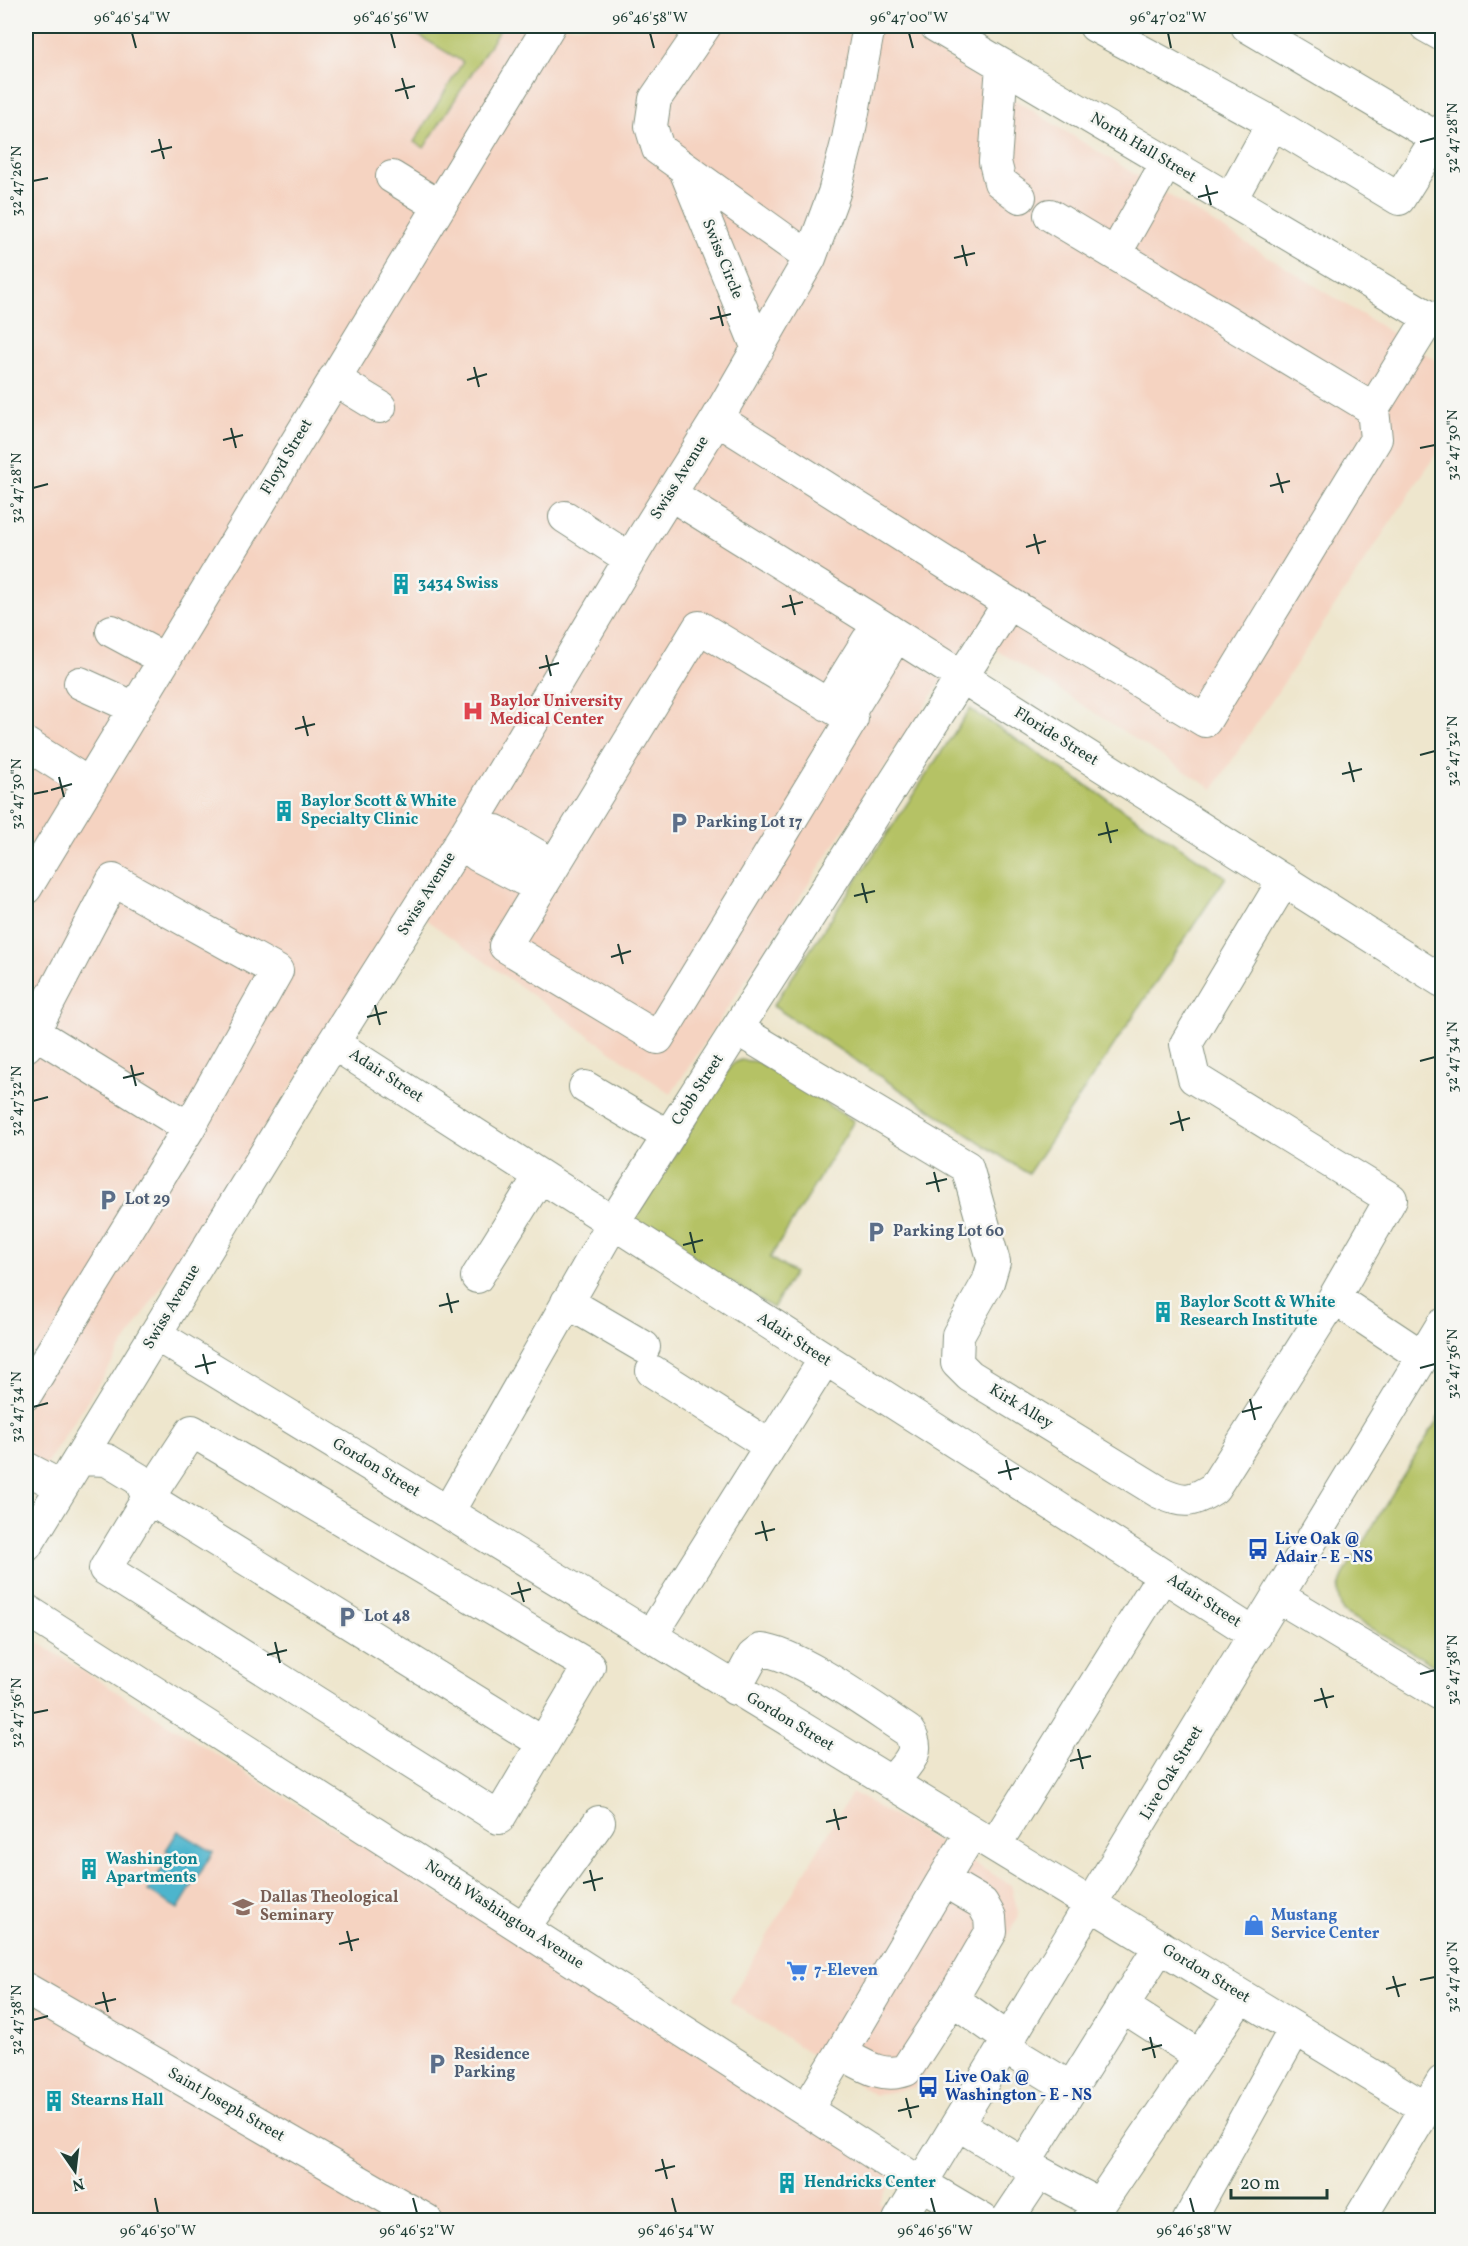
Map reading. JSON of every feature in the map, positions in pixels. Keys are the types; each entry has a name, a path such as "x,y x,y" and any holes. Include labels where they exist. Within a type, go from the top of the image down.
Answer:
{"street":[{"name":"Floyd Street","path":"26,888 549,26"},
{"name":"Swiss Circle","path":"705,26 656,99 651,126 658,149 810,258"},
{"name":"Swiss Avenue","path":"26,1546 333,1043 466,833 630,559 717,419 810,258 834,193 845,150 869,26"},
{"name":"North Hall Street","path":"936,26 1436,321"},
{"path":"1095,26 1273,123 1399,200 1440,134 1247,26"},
{"path":"1426,26 1443,34"},
{"path":"1002,65 995,162 1000,182 1020,197"},
{"path":"1231,200 1273,123"},
{"path":"1115,254 1167,162"},
{"name":"Swiss Circle","path":"685,170 758,349"},
{"path":"392,177 439,206"},
{"path":"1050,215 1373,409"},
{"path":"717,419 1009,603 1205,721 1376,439 1373,409 1436,321"},
{"path":"334,379 380,407"},
{"name":"Floride Street","path":"670,494 1443,981"},
{"path":"565,517 630,559"},
{"name":"Cobb Street","path":"448,1512 613,1223 1009,603"},
{"path":"699,627 852,719 657,1038 505,946 547,876 699,627"},
{"path":"838,710 868,640 888,630"},
{"path":"112,631 164,659"},
{"path":"80,683 135,708"},
{"path":"26,744 89,784"},
{"path":"466,833 496,831 543,859 547,876"},
{"path":"26,1394 189,1128 277,971 113,880 28,1031 189,1128"},
{"path":"1284,880 1186,1044 1194,1078 1391,1199 1334,1298 1423,1357"},
{"name":"Kirk Alley","path":"737,1029 967,1167 994,1262 988,1282 958,1335 957,1363 969,1376 1159,1492 1180,1501 1197,1499 1214,1488 1334,1298"},
{"name":"Adair Street","path":"333,1043 1256,1635"},
{"path":"585,1088 668,1136"},
{"path":"477,1277 540,1176"},
{"path":"567,1302 770,1446"},
{"name":"Live Oak Street","path":"899,2220 959,2125 1443,1325"},
{"name":"Gordon Street","path":"155,1334 1427,2109"},
{"path":"651,1636 825,1359"},
{"path":"192,1431 589,1666 499,1818 105,1569 148,1498 192,1431"},
{"path":"80,1459 96,1479 130,1499 148,1498 543,1743"},
{"path":"26,1468 62,1487"},
{"path":"807,2109 944,1880 983,1838 1163,1575"},
{"path":"1279,1597 1443,1695"},
{"name":"North Washington Avenue","path":"26,1610 922,2184 983,2220"},
{"path":"735,1689 753,1656 761,1650 774,1651 803,1665 908,1731 915,1741 915,1753 891,1783"},
{"path":"524,1928 599,1822"},
{"path":"841,2053 880,2073 896,2074 906,2070 952,2000 991,1932 990,1917 982,1903 944,1880"},
{"path":"1007,2220 1071,2088 1160,1946"},
{"name":"Saint Joseph Street","path":"26,1989 426,2220"},
{"path":"959,2125 1031,2168 1094,2213 1241,1996"},
{"path":"952,2000 1008,2044 1071,2088"},
{"path":"1122,2006 1200,2056"},
{"path":"1189,2220 1295,2029"},
{"path":"1359,2220 1443,2082"}],"shaded area":[{"name":"Baylor University Medical Center","path":"26,26 895,26 1442,364 1442,445 1213,789 972,634 671,1094 408,907 26,1495"},
{"name":"Dallas Theological Seminary","path":"26,1635 894,2179 879,2203 901,2217 899,2220 26,2220"},
{"path":"852,1792 1011,1885 1019,1916 916,2087 874,2095 729,2001"}],"green space":[{"path":"403,26 502,26 424,148 414,142 463,62"},
{"path":"970,709 1226,877 1028,1174 773,1006"},
{"path":"741,1060 759,1062 854,1121 770,1258 794,1273 773,1308 632,1222 732,1064"},
{"path":"1442,1412 1442,1670 1343,1612 1338,1595 1346,1570"}],"water":[{"path":"178,1831 213,1852 178,1909 148,1891 171,1854 166,1850"}],"place":[{"name":"3434 Swiss","path":"401,584"},
{"name":"Baylor University Medical Center","path":"473,711"},
{"name":"Baylor Scott & White Specialty Clinic","path":"284,811"},
{"name":"Parking Lot 17","path":"679,823"},
{"name":"Lot 29","path":"108,1200"},
{"name":"Parking Lot 60","path":"876,1232"},
{"name":"Baylor Scott & White Research Institute","path":"1163,1312"},
{"name":"Live Oak @ Adair - E - NS","path":"1258,1549"},
{"name":"Lot 48","path":"347,1617"},
{"name":"Washington Apartments","path":"89,1869"},
{"name":"Dallas Theological Seminary","path":"243,1907"},
{"name":"Mustang Service Center","path":"1254,1925"},
{"name":"7-Eleven","path":"797,1971"},
{"name":"Residence Parking","path":"437,2064"},
{"name":"Live Oak @ Washington - E - NS","path":"928,2087"},
{"name":"Stearns Hall","path":"54,2101"},
{"name":"Hendricks Center","path":"787,2183"}]}
